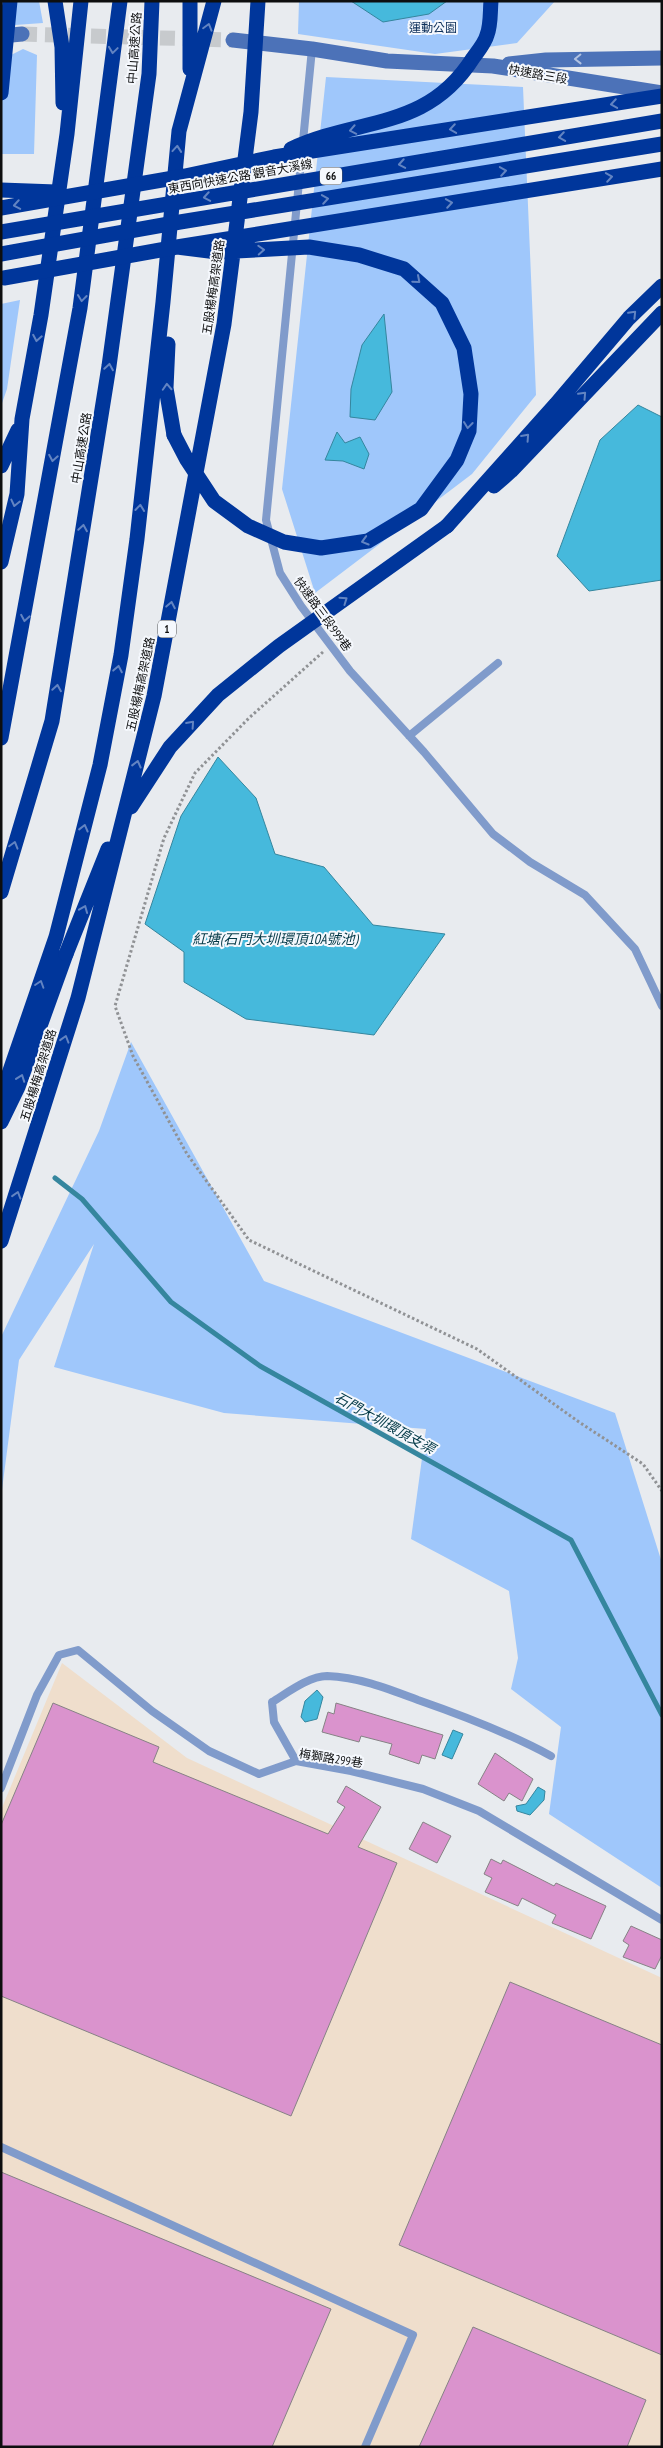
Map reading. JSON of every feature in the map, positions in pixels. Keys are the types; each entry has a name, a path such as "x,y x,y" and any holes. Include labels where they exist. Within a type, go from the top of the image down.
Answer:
{"highway":[{"path":"1,93 10,1"},
{"path":"55,1 62,47 62,91 67,134"},
{"path":"1,562 17,494 22,419 41,315 67,134 81,1"},
{"name":"中山高速公路","path":"1,738 80,308 120,1"},
{"name":"中山高速公路","path":"1,892 52,721 110,356 149,74 152,1"},
{"path":"190,1 191,85"},
{"path":"1,1097 56,937 100,766 121,655 129,597 163,302 179,131 214,1"},
{"name":"五股楊梅高架道路","path":"1,1241 78,998 154,696 224,324 251,112 258,1"},
{"path":"274,157 316,137 367,127 411,113 441,96 465,71 487,36 491,1"},
{"path":"1,208 185,176 274,157 662,95"},
{"name":"東西向快速公路 觀音大溪線","path":"1,232 662,121"},
{"name":"66","path":"1,254 190,220 662,144"},
{"path":"2,279 178,247 662,169"},
{"path":"1,190 80,193"},
{"path":"163,302 168,346 166,388 174,435 187,460 214,501 248,526 284,542 321,548 368,541 421,509 456,460 468,431 471,394 464,348 442,303 404,269 359,255 309,248 217,252 178,247"},
{"path":"448,526 629,318 662,286"},
{"path":"1,1122 18,1087 66,954 108,848 137,797 170,747 225,689 279,646 448,526 511,471 662,313"},
{"path":"1,466 22,419"}],"street":[{"path":"1,36 22,34"},
{"path":"233,40 312,49 387,61 493,66"},
{"name":"快速路三段","path":"493,66 546,60 662,58"},
{"name":"快速路三段","path":"493,66 662,95"}],"lane":[{"name":"快速路三段999巷","path":"312,49 266,520 280,573 350,671 493,834 530,862 585,894 635,950 662,1006"},
{"path":"409,736 498,663"},
{"name":"梅獅路299巷","path":"1,1788 41,1687 59,1655 78,1650 152,1711 209,1751 259,1774 296,1761 352,1771 422,1789 479,1811 662,1920"},
{"path":"296,1761 274,1722 272,1702 302,1684 325,1676 371,1683 469,1718 551,1756"},
{"path":"1,2147 413,2336 365,2447"}],"path":[{"path":"330,645 249,718 195,773 164,838 116,1006 133,1056 187,1154 249,1240 477,1349 643,1464 662,1491"}],"shaded area":[{"path":"62,1663 187,1758 662,1978 662,2447 1,2447 1,1810"}],"green space":[{"path":"1,1 39,1 43,23 1,26"},
{"name":"運動公園","path":"299,1 555,1 517,43 435,54 298,34"},
{"path":"23,49 37,55 34,154 1,154 1,60"},
{"path":"326,77 523,87 536,395 472,474 315,593 282,489"},
{"path":"20,300 7,389 1,406 1,304"},
{"path":"131,1042 264,1281 615,1413 662,1563 662,1888 549,1814 561,1727 511,1689 518,1658 509,1591 411,1539 426,1429 224,1413 54,1367 94,1244 19,1360 1,1497 1,1337 99,1131"}],"water":[{"path":"351,1 447,1 429,14 383,22"},
{"path":"384,314 392,392 375,420 350,417 351,389 362,345"},
{"path":"638,405 662,417 662,580 589,591 557,556 600,440"},
{"path":"337,432 345,443 360,437 369,454 364,469 343,461 325,460"},
{"name":"紅塘(石門大圳環頂10A號池)","path":"218,757 256,798 275,854 324,867 373,925 445,934 374,1035 246,1019 184,982 184,952 145,924 181,816"},
{"path":"317,1690 323,1697 317,1719 305,1722 301,1717 305,1701"},
{"path":"453,1730 463,1734 452,1759 442,1755"},
{"path":"538,1787 545,1791 544,1800 530,1815 517,1811 516,1806 526,1804"}],"building":[{"path":"53,1703 159,1747 153,1762 328,1834 345,1807 337,1802 346,1786 381,1807 358,1847 397,1863 291,2116 1,1996 1,1825"},
{"path":"336,1703 443,1735 435,1759 422,1755 419,1764 389,1754 392,1744 361,1736 359,1742 322,1732 328,1712 334,1714"},
{"path":"495,1753 533,1779 522,1801 509,1793 504,1801 478,1784"},
{"path":"423,1822 451,1836 437,1863 409,1849"},
{"path":"491,1859 501,1864 503,1860 554,1886 556,1883 606,1906 591,1939 552,1923 556,1915 522,1898 518,1906 485,1892 492,1878 484,1874"},
{"path":"631,1926 662,1940 662,1955 655,1969 623,1957 629,1945 623,1941"},
{"path":"510,1982 662,2045 662,2355 399,2245"},
{"path":"1,2172 331,2309 272,2447 1,2447"},
{"path":"473,2327 646,2400 627,2447 419,2447"}],"waterway":[{"name":"石門大圳環頂支渠","path":"55,1178 82,1199 171,1302 260,1366 571,1540 662,1715"}],"tunnel":[{"path":"22,34 233,40"}]}
